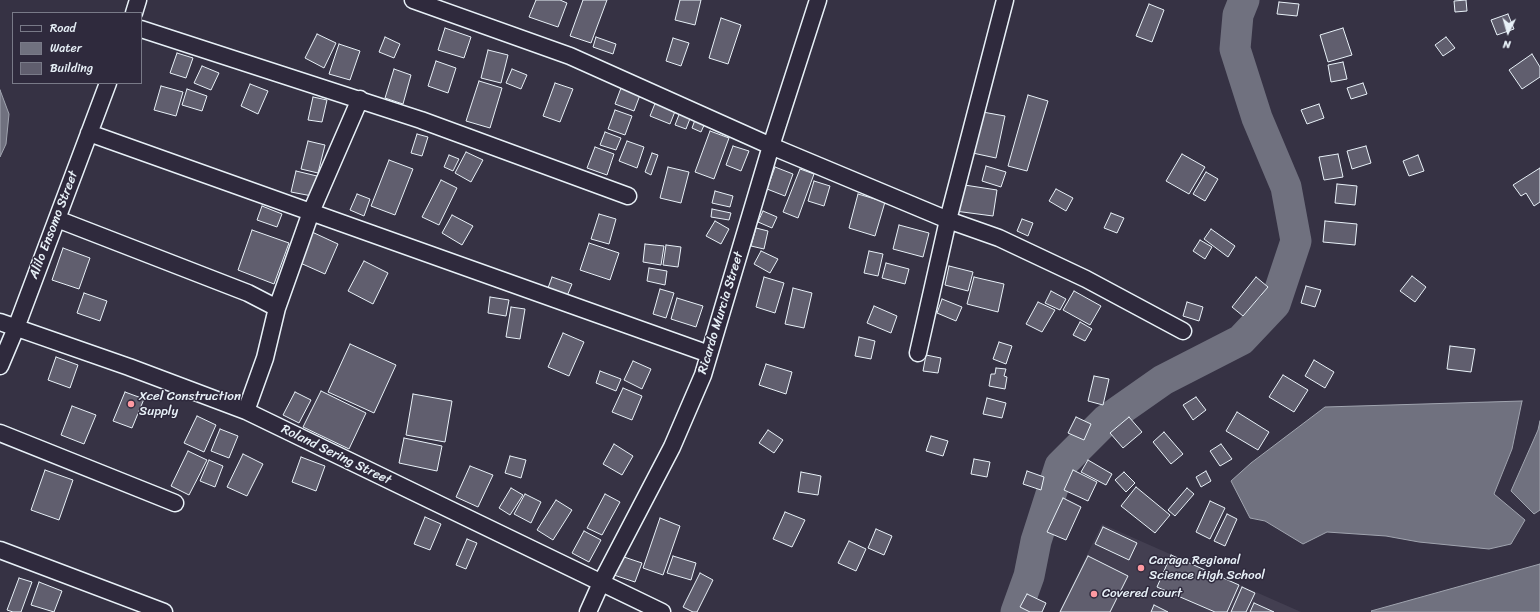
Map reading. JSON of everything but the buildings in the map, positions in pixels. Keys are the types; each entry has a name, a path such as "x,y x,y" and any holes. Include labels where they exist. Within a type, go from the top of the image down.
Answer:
{"street":[{"path":"134,12 138,0"},
{"path":"414,0 570,56 771,146 948,220 999,238 1086,279 1183,331"},
{"name":"Ricardo Murcia Street","path":"588,612 601,583 672,447 703,375 771,146 818,0"},
{"path":"918,353 948,220 1005,0"},
{"path":"142,29 360,99 628,196"},
{"name":"Alilo Ensomo Street","path":"0,366 16,328 108,84"},
{"path":"246,411 265,358 277,308 311,212 360,99"},
{"path":"89,133 709,354"},
{"path":"57,218 248,293 277,308"},
{"name":"Roland Sering Street","path":"0,322 129,367 246,411 662,612"},
{"path":"0,433 175,503"},
{"path":"0,550 164,612"}],"shaded area":[{"name":"Caraga Regional Science High School","path":"1102,524 1301,612 1059,612"}],"water":[{"path":"0,90 9,114 6,144 0,157"},
{"path":"1522,401 1512,449 1494,494 1525,520 1511,544 1489,549 1419,542 1386,536 1327,532 1303,544 1265,521 1250,518 1231,481 1251,463 1325,407"},
{"path":"1540,421 1540,510 1534,514 1511,491 1538,430"},
{"path":"1540,564 1540,612 1371,611"}],"waterway":[{"path":"1016,612 1029,576 1036,541 1060,466 1106,420 1163,380 1241,340 1275,304 1296,241 1286,187 1257,118 1235,49 1238,15 1244,0"}],"place":[{"name":"Xcel Construction Supply","path":"131,404"},
{"name":"Caraga Regional Science High School","path":"1141,568"},
{"name":"Covered court","path":"1094,594"}]}
